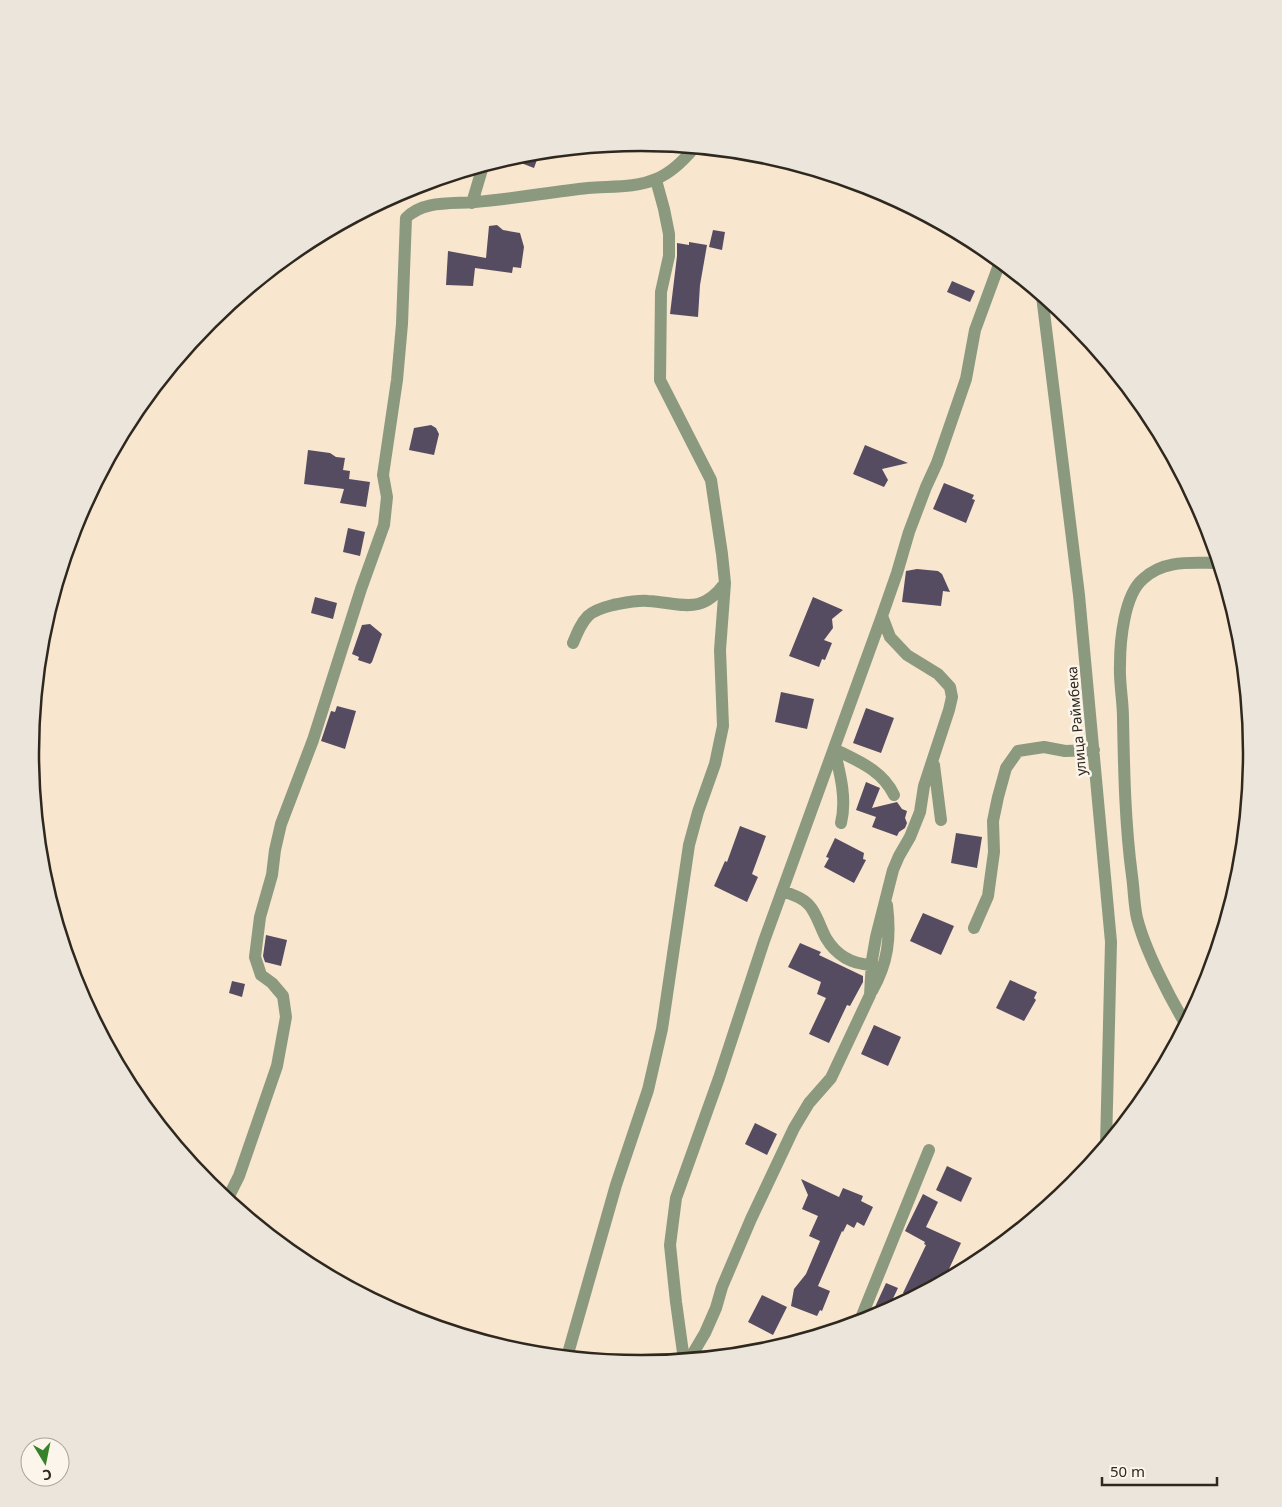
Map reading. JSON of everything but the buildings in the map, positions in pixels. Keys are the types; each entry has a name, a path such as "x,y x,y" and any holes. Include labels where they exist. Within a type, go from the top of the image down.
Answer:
{"street":[{"path":"231,1193 240,1176 277,1066 286,1017 283,996 272,983 261,975 255,957 260,917 272,875 275,850 281,824 313,740 361,589 384,525 387,497 384,475 400,352 406,218 414,210 430,205 504,200 556,192 635,185 656,180 689,154"},
{"path":"472,203 481,173"},
{"path":"569,1351 616,1185 648,1090 662,1029 688,845 715,764 723,726 720,650 725,583 711,480 660,380 661,292 669,256 669,234 656,180"},
{"path":"683,1354 670,1245 676,1198 719,1078 745,994 882,616 909,532 926,486 937,463 966,379 976,330 998,269"},
{"name":"улица Раймбека","path":"1043,306 1079,595 1111,942 1106,1136"},
{"path":"1182,1017 1153,961 1136,916 1127,834 1120,664 1125,615 1133,592 1142,579 1157,569 1175,563 1212,563"},
{"path":"573,643 581,625 589,614 606,607 626,602 648,601 682,606 698,604 708,601 725,583"},
{"path":"870,995 871,965 876,937 893,870 920,812 924,786 952,697 950,687 938,674 907,655 890,637 882,616"},
{"path":"974,928 988,896 994,852 993,821 1006,768 1018,751 1044,747 1066,751 1094,750"},
{"path":"834,749 879,774 889,784 894,795"},
{"path":"834,749 839,767 843,797 844,810 841,823"},
{"path":"933,760 941,820"},
{"path":"782,891 802,899 812,908 826,938 847,959 859,965 871,965"},
{"path":"693,1353 713,1316 722,1286 794,1128 809,1103 831,1078 881,975 888,952 889,919 886,898"},
{"path":"863,1313 929,1150"}]}
